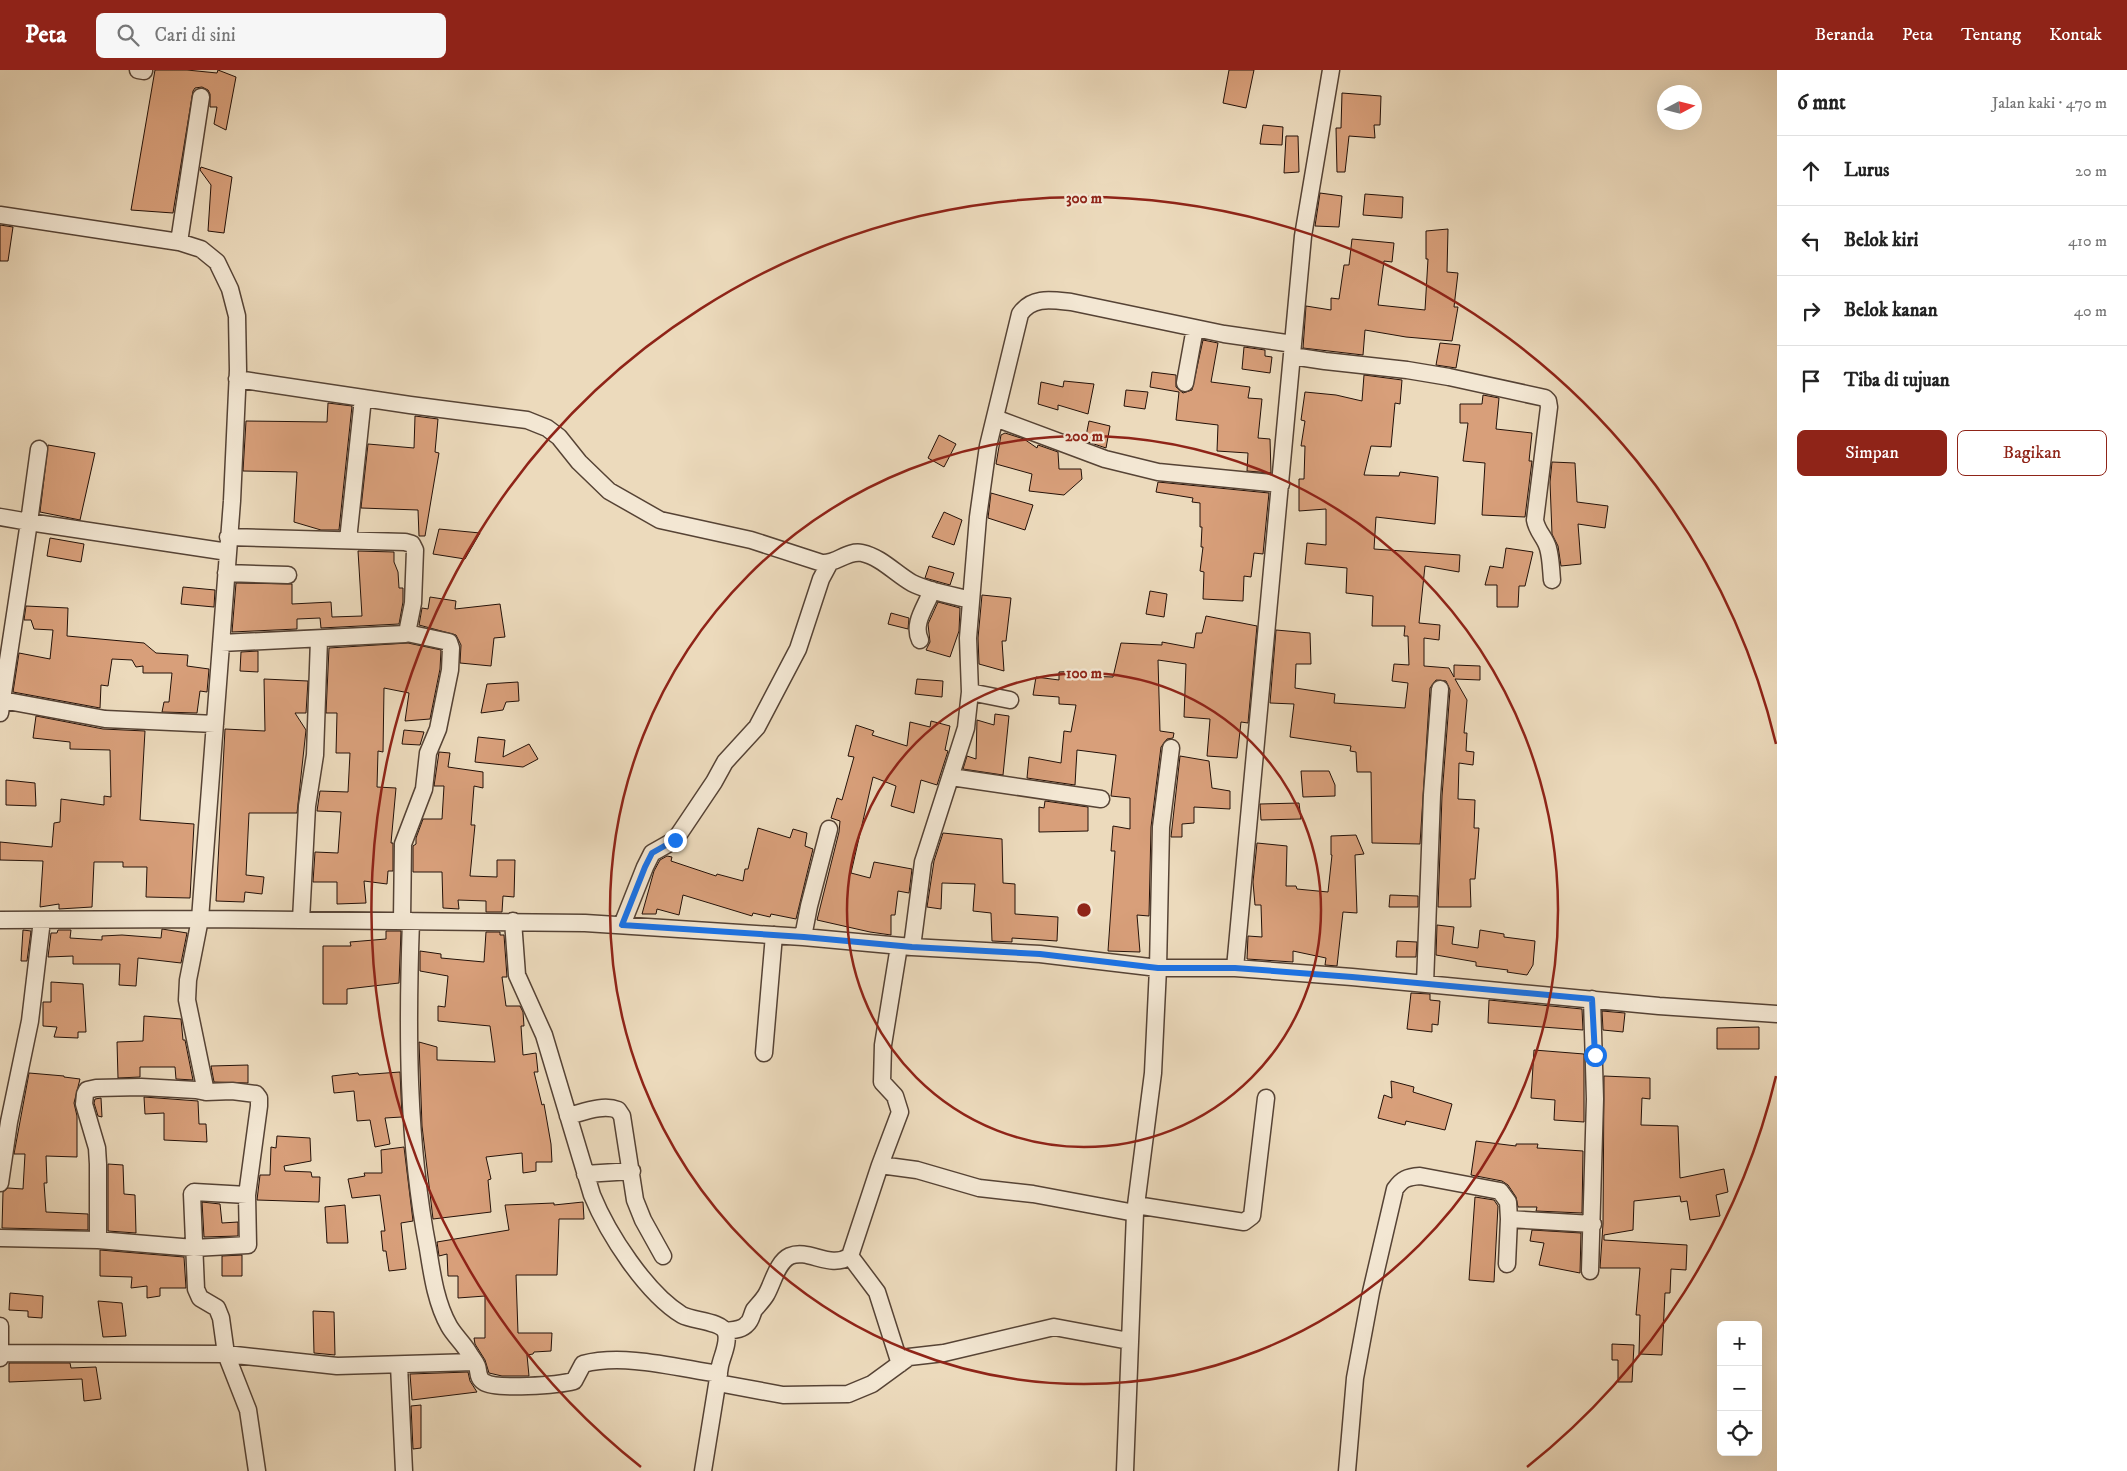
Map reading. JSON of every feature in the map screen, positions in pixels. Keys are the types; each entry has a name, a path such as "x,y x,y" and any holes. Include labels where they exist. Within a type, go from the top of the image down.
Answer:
{"street":[{"path":"1235,968 1303,236 1331,70"},
{"path":"179,242 201,96"},
{"path":"0,215 179,242 201,249 217,262 230,289 237,316 238,379 232,500 200,919 188,980 188,1000 206,1092"},
{"path":"726,1331 739,1329 748,1324 755,1309 766,1295 782,1264 788,1257 797,1254 827,1261 843,1261 850,1256 880,1165 900,1112 895,1096 882,1082 883,1045 923,862 966,728 970,692 968,638 978,517 994,418 1020,314 1030,303 1047,300 1071,302 1293,350 1325,361 1407,370 1449,377 1545,398 1548,401 1549,407 1536,530 1542,536 1548,549 1552,580"},
{"path":"1185,383 1196,328"},
{"path":"238,379 527,420 547,428 559,437 579,462 609,491 660,520 751,540 829,564"},
{"path":"348,540 363,398"},
{"path":"994,418 1105,459 1158,472 1281,484"},
{"path":"39,449 1,707 105,719 215,724"},
{"path":"0,517 228,545 348,540 405,542 412,544 415,550 413,603 407,633"},
{"path":"622,925 652,853 675,840 714,782 725,762 757,727 798,649 820,579 829,564 847,555 860,553 871,556 913,583 971,600"},
{"path":"226,573 288,575"},
{"path":"920,640 916,631 918,622 932,590"},
{"path":"221,643 407,633 449,642 451,648 450,670 438,729 428,753 424,789 403,844 408,1064 422,1220 436,1294 448,1325 477,1366 478,1375 483,1382 496,1386 563,1384 574,1381 583,1364 606,1360 639,1362 790,1395 848,1394 872,1384 910,1357 944,1353 1054,1327 1129,1341"},
{"path":"301,920 307,806 315,746 319,639"},
{"path":"1425,984 1432,795 1440,689"},
{"path":"970,692 1010,700"},
{"path":"1125,1471 1136,1209 1153,1072 1158,968 1161,820 1171,748"},
{"path":"951,777 1101,799"},
{"path":"804,937 809,906 829,829"},
{"path":"0,920 406,920 622,925 1040,954 1158,968 1235,968 1777,1014"},
{"path":"0,1183 9,1122 30,1021 42,920"},
{"path":"513,921 517,975 544,1035 600,1215 637,1272 654,1292 683,1315 721,1326 726,1331 727,1338 718,1378 703,1471"},
{"path":"764,1053 774,935"},
{"path":"1590,1271 1593,1224 1595,1090 1592,999"},
{"path":"0,1238 98,1240 194,1248 248,1245 247,1195 259,1098 252,1092 206,1092 141,1087 96,1088 88,1090 85,1094 84,1104 97,1148 98,1240"},
{"path":"880,1165 917,1170 979,1188 1244,1222 1252,1216 1266,1098"},
{"path":"568,1116 598,1109 612,1108 618,1110 622,1116 636,1200 643,1220 663,1256"},
{"path":"586,1174 632,1171"},
{"path":"1346,1471 1355,1378 1369,1302 1395,1189 1401,1180 1410,1176 1420,1176 1500,1191 1508,1202 1507,1264"},
{"path":"247,1195 194,1192 192,1194 196,1289 200,1298 216,1308 221,1318 226,1354 248,1410 257,1471"},
{"path":"1509,1220 1593,1224"},
{"path":"850,1256 877,1292 900,1364"},
{"path":"0,1326 1,1356 226,1354 337,1366 474,1362"},
{"path":"399,1365 404,1471"}],"building":[{"path":"155,70 187,70 217,73 218,70 236,77 226,130 214,124 217,107 210,107 210,94 208,90 202,87 195,88 193,91 173,213 131,210"},
{"path":"1229,70 1254,70 1246,108 1223,103"},
{"path":"1342,93 1381,96 1380,125 1374,125 1375,138 1349,136 1345,172 1337,172 1336,128 1341,128"},
{"path":"1263,125 1283,127 1282,145 1260,144"},
{"path":"1286,136 1298,136 1299,172 1284,173"},
{"path":"201,167 232,177 224,233 208,231 211,185 200,170"},
{"path":"1320,193 1342,196 1339,227 1315,226"},
{"path":"1365,194 1403,197 1402,218 1363,215"},
{"path":"0,225 13,227 8,261 0,261"},
{"path":"1448,229 1447,272 1458,273 1454,307 1458,307 1452,341 1406,337 1365,330 1363,355 1303,348 1306,306 1331,310 1331,298 1339,299 1344,265 1349,265 1352,239 1394,243 1392,262 1384,261 1378,305 1425,310 1428,259 1426,259 1426,231"},
{"path":"1203,340 1218,343 1211,382 1250,387 1248,398 1262,399 1258,438 1270,439 1271,473 1247,471 1248,453 1217,451 1218,425 1176,420 1179,392 1150,387 1152,372 1176,375 1176,387 1183,393 1192,390"},
{"path":"1440,343 1460,345 1456,368 1436,365"},
{"path":"1244,347 1265,350 1265,356 1272,357 1270,373 1242,369"},
{"path":"1364,375 1402,380 1400,404 1395,403 1391,447 1371,446 1364,475 1399,476 1400,472 1438,477 1435,524 1376,517 1374,549 1460,555 1459,572 1425,566 1419,623 1440,625 1439,640 1424,638 1424,666 1449,668 1454,677 1454,665 1480,666 1480,680 1455,679 1467,700 1464,733 1467,733 1466,751 1474,752 1473,765 1459,763 1458,799 1475,800 1474,828 1479,828 1475,879 1470,879 1471,907 1438,907 1442,796 1450,690 1446,681 1436,680 1430,688 1420,844 1372,843 1371,772 1357,772 1356,752 1350,751 1351,746 1290,737 1294,704 1270,703 1276,630 1310,633 1311,664 1296,664 1295,688 1335,694 1334,703 1405,708 1408,683 1392,681 1394,664 1409,665 1408,636 1404,636 1405,626 1372,626 1373,596 1346,593 1347,568 1305,564 1307,543 1326,545 1326,509 1299,511 1299,479 1304,479 1305,446 1301,446 1305,421 1301,420 1305,392 1336,395 1362,401"},
{"path":"1064,381 1094,384 1088,414 1058,405 1058,410 1038,404 1041,382 1063,387"},
{"path":"1126,390 1148,392 1145,409 1124,406"},
{"path":"1483,395 1499,398 1496,429 1532,433 1529,461 1532,461 1525,517 1482,515 1485,463 1463,461 1468,423 1460,423 1460,404 1482,404"},
{"path":"328,403 352,406 339,530 321,530 294,522 297,472 243,471 246,421 327,422"},
{"path":"415,416 438,419 435,452 439,453 425,536 419,536 418,510 361,508 368,444 414,448"},
{"path":"1089,421 1110,426 1106,448 1085,441"},
{"path":"1005,433 1024,439 1037,448 1038,445 1058,452 1059,469 1081,469 1082,479 1064,495 1029,491 1032,474 996,464 1001,435"},
{"path":"939,435 956,444 944,467 928,458"},
{"path":"48,445 95,453 80,520 40,512"},
{"path":"1552,462 1575,463 1577,502 1608,506 1605,528 1578,524 1581,564 1561,566 1558,546 1552,534 1550,482"},
{"path":"1158,482 1269,493 1263,554 1254,553 1251,577 1244,576 1243,601 1203,599 1204,572 1200,571 1203,547 1201,547 1200,503 1192,502 1193,498 1156,492"},
{"path":"991,493 1033,505 1025,530 988,518"},
{"path":"944,512 962,520 954,545 932,537"},
{"path":"439,529 480,533 465,559 433,554"},
{"path":"50,538 84,544 81,562 47,556"},
{"path":"1506,548 1533,552 1525,586 1519,586 1518,607 1497,607 1497,585 1485,585 1490,566 1503,568"},
{"path":"358,551 394,552 399,588 403,588 403,602 399,624 321,628 320,618 297,619 297,629 232,632 236,583 292,584 292,604 331,602 332,617 362,616"},
{"path":"929,566 954,573 950,585 925,578"},
{"path":"183,587 215,590 214,607 181,604"},
{"path":"1150,591 1167,594 1164,617 1146,614"},
{"path":"982,595 1011,598 1006,641 1002,641 1004,671 979,664 978,638"},
{"path":"430,597 456,601 455,609 500,604 505,637 494,638 491,666 460,663 461,645 456,635 419,625 422,608 428,609"},
{"path":"938,602 960,608 959,631 950,657 926,650 930,642 928,624"},
{"path":"26,606 68,608 67,636 144,643 156,653 188,655 187,666 209,669 207,692 200,691 197,713 162,712 164,702 169,702 172,673 143,673 143,666 136,667 132,660 112,659 108,686 101,685 100,708 13,692 19,653 50,659 53,630 34,629 31,620 24,620"},
{"path":"891,613 909,618 908,629 888,624"},
{"path":"1206,616 1257,626 1248,723 1241,722 1237,758 1207,756 1210,719 1184,717 1186,664 1158,660 1160,731 1174,733 1173,738 1167,739 1161,747 1151,827 1149,916 1137,915 1140,952 1108,951 1115,851 1111,851 1113,826 1130,829 1130,798 1111,796 1116,755 1077,750 1075,785 1027,778 1029,757 1061,763 1064,731 1071,732 1076,705 1059,704 1059,697 1033,695 1036,677 1059,680 1059,672 1081,671 1082,676 1113,677 1121,643 1162,645 1162,642 1194,648 1196,633 1202,633"},
{"path":"408,643 441,650 440,669 430,719 405,721 409,693 384,688 383,752 378,751 377,787 396,788 391,843 393,843 393,871 388,871 387,884 364,881 366,903 337,904 337,882 313,882 315,852 338,853 341,812 317,811 320,791 348,792 350,753 336,753 337,713 326,713 329,648"},
{"path":"258,651 258,672 240,671 241,652"},
{"path":"264,679 308,681 306,713 295,713 306,730 297,813 249,813 246,875 264,877 262,894 245,892 244,902 216,901 225,729 265,731"},
{"path":"917,679 943,681 942,697 915,694"},
{"path":"518,682 519,701 506,702 503,710 481,713 487,684"},
{"path":"995,714 1009,716 1003,775 963,769 967,756 976,759 977,720 994,725"},
{"path":"36,716 103,729 145,731 140,820 194,824 190,898 146,897 147,867 123,867 123,862 94,862 92,907 59,909 59,904 40,907 43,861 0,860 0,842 52,847 54,823 60,822 61,799 104,805 104,796 111,797 110,750 70,749 70,742 33,738"},
{"path":"931,721 950,726 945,750 948,751 937,785 921,780 914,813 891,806 896,786 873,777 851,873 870,878 874,862 912,869 909,893 898,891 895,915 891,915 891,935 817,920 839,832 840,821 831,818 837,798 842,800 854,757 848,756 856,725 874,731 872,735 907,746 910,722 930,727"},
{"path":"404,730 424,732 420,745 402,744"},
{"path":"478,737 505,740 503,757 529,744 538,759 523,767 475,762"},
{"path":"439,752 450,753 448,767 483,772 483,788 474,786 471,825 475,825 470,876 497,877 497,860 515,860 514,897 503,896 502,912 486,912 486,901 458,900 459,909 443,908 442,872 413,872 413,846 416,844 416,838 423,819 442,819 444,786 434,786"},
{"path":"1180,756 1209,761 1212,788 1230,791 1230,809 1194,807 1194,823 1182,824 1182,837 1171,837"},
{"path":"1301,771 1329,771 1335,785 1335,796 1303,797"},
{"path":"6,780 35,783 36,806 6,805"},
{"path":"1045,801 1088,807 1088,831 1039,832 1039,807 1044,808"},
{"path":"1299,803 1301,819 1261,820 1260,804"},
{"path":"758,828 790,838 793,829 807,833 805,846 813,849 796,919 771,914 770,917 753,913 752,916 683,895 679,915 657,909 656,914 642,914 654,871 660,860 667,856 672,857 671,861 716,876 717,874 743,881 745,869 748,869"},
{"path":"943,833 1002,839 1003,883 1015,884 1015,914 1058,917 1057,941 1012,938 1012,942 992,941 991,913 973,911 975,884 942,883 941,909 927,907 934,861"},
{"path":"1356,835 1364,854 1355,855 1357,913 1343,912 1337,966 1325,965 1326,958 1293,951 1293,962 1247,959 1248,936 1262,937 1261,905 1255,905 1253,882 1257,843 1287,846 1286,886 1328,892 1332,855 1331,836"},
{"path":"1390,895 1418,896 1418,907 1389,907"},
{"path":"1437,925 1454,927 1452,944 1478,948 1480,930 1504,934 1504,937 1535,941 1533,965 1527,975 1507,972 1508,970 1476,966 1476,962 1436,955"},
{"path":"162,929 187,933 181,963 138,958 136,986 119,985 120,964 73,964 73,956 48,957 51,933 57,933 58,930 71,930 70,938 102,940 102,936 122,935 161,938"},
{"path":"23,930 31,931 27,961 21,961"},
{"path":"386,931 401,931 399,983 347,989 347,1004 323,1004 323,946 351,946 350,942 386,939"},
{"path":"486,932 500,932 500,935 504,935 507,977 502,977 506,1006 520,1006 523,1012 524,1026 521,1026 523,1055 536,1053 538,1072 534,1072 542,1105 544,1104 552,1162 536,1162 536,1171 523,1173 522,1153 486,1157 491,1179 488,1180 491,1212 433,1219 422,1126 419,1042 437,1047 437,1060 495,1062 490,1026 438,1021 438,1006 445,1007 448,976 420,971 420,951 441,954 441,958 484,962"},
{"path":"1397,941 1417,942 1416,957 1396,957"},
{"path":"51,982 83,984 86,1032 78,1032 78,1038 54,1037 57,1027 43,1026 43,1002 51,1002"},
{"path":"1411,993 1430,994 1430,1000 1440,1001 1438,1025 1432,1024 1432,1032 1407,1029"},
{"path":"1489,1000 1582,1009 1583,1030 1488,1023"},
{"path":"1602,1011 1625,1013 1623,1032 1603,1030"},
{"path":"144,1016 181,1019 183,1040 185,1040 193,1080 176,1079 175,1067 140,1067 140,1077 118,1078 117,1042 143,1041"},
{"path":"1759,1027 1759,1049 1717,1049 1717,1028"},
{"path":"1534,1050 1584,1054 1584,1122 1554,1120 1555,1100 1531,1098"},
{"path":"248,1065 248,1083 214,1082 211,1066"},
{"path":"400,1072 402,1117 385,1118 390,1144 375,1147 370,1120 357,1121 354,1091 334,1093 332,1076"},
{"path":"29,1073 80,1079 74,1103 77,1116 77,1157 46,1156 47,1183 44,1183 46,1212 88,1214 88,1230 2,1228 3,1192 8,1188 23,1189 25,1154 14,1154"},
{"path":"1604,1076 1650,1078 1650,1099 1642,1098 1641,1125 1678,1126 1680,1178 1724,1169 1728,1192 1716,1195 1720,1216 1690,1220 1687,1201 1681,1202 1680,1196 1634,1201 1633,1230 1604,1235 1604,1240 1687,1245 1686,1270 1671,1269 1670,1293 1665,1293 1662,1355 1639,1354 1640,1315 1636,1315 1640,1268 1600,1268 1603,1224"},
{"path":"1391,1081 1414,1087 1413,1092 1452,1104 1445,1130 1406,1121 1405,1125 1378,1118 1384,1095 1392,1098"},
{"path":"144,1097 198,1101 199,1124 206,1124 207,1142 164,1140 164,1113 145,1114"},
{"path":"101,1098 102,1117 98,1116 94,1103 95,1099"},
{"path":"277,1136 310,1138 311,1161 284,1166 285,1171 311,1172 312,1177 320,1177 319,1202 257,1200 260,1175 270,1175 271,1147 276,1148"},
{"path":"1476,1141 1516,1146 1516,1144 1538,1144 1537,1148 1583,1151 1582,1213 1536,1211 1537,1207 1518,1207 1516,1197 1508,1185 1502,1181 1471,1175"},
{"path":"404,1147 413,1221 401,1223 406,1269 389,1271 386,1251 383,1251 381,1231 385,1231 380,1195 352,1198 348,1179 365,1176 364,1173 382,1173 381,1150"},
{"path":"108,1164 123,1165 124,1194 135,1195 136,1233 108,1231"},
{"path":"1475,1197 1494,1200 1498,1206 1494,1282 1469,1280"},
{"path":"202,1202 220,1204 222,1223 238,1222 238,1236 204,1237"},
{"path":"583,1202 584,1219 559,1219 557,1275 516,1275 518,1333 552,1333 551,1351 534,1352 527,1355 529,1376 502,1376 489,1373 474,1338 485,1338 485,1296 458,1298 458,1276 448,1276 447,1254 439,1256 437,1242 509,1230 505,1205 554,1203 554,1205"},
{"path":"345,1205 348,1243 327,1243 325,1207"},
{"path":"1532,1230 1581,1233 1580,1273 1539,1265 1544,1243 1530,1241"},
{"path":"100,1250 184,1257 186,1288 160,1288 160,1296 147,1298 147,1286 131,1288 132,1277 100,1276"},
{"path":"242,1255 242,1276 222,1276 222,1256"},
{"path":"10,1293 43,1296 42,1318 28,1317 28,1311 9,1310"},
{"path":"98,1301 122,1303 126,1336 103,1337"},
{"path":"313,1311 334,1312 335,1355 314,1353"},
{"path":"1612,1344 1634,1345 1632,1382 1618,1382 1618,1360 1612,1360"},
{"path":"9,1363 70,1363 71,1368 96,1367 101,1399 84,1401 82,1379 9,1382"},
{"path":"468,1372 470,1381 477,1392 412,1400 410,1374"},
{"path":"421,1405 421,1448 413,1449 411,1406"}],"route":[{"path":"675,840 652,853 622,925 804,937 912,947 1040,954 1158,968 1235,968 1592,999 1595,1055"}]}
